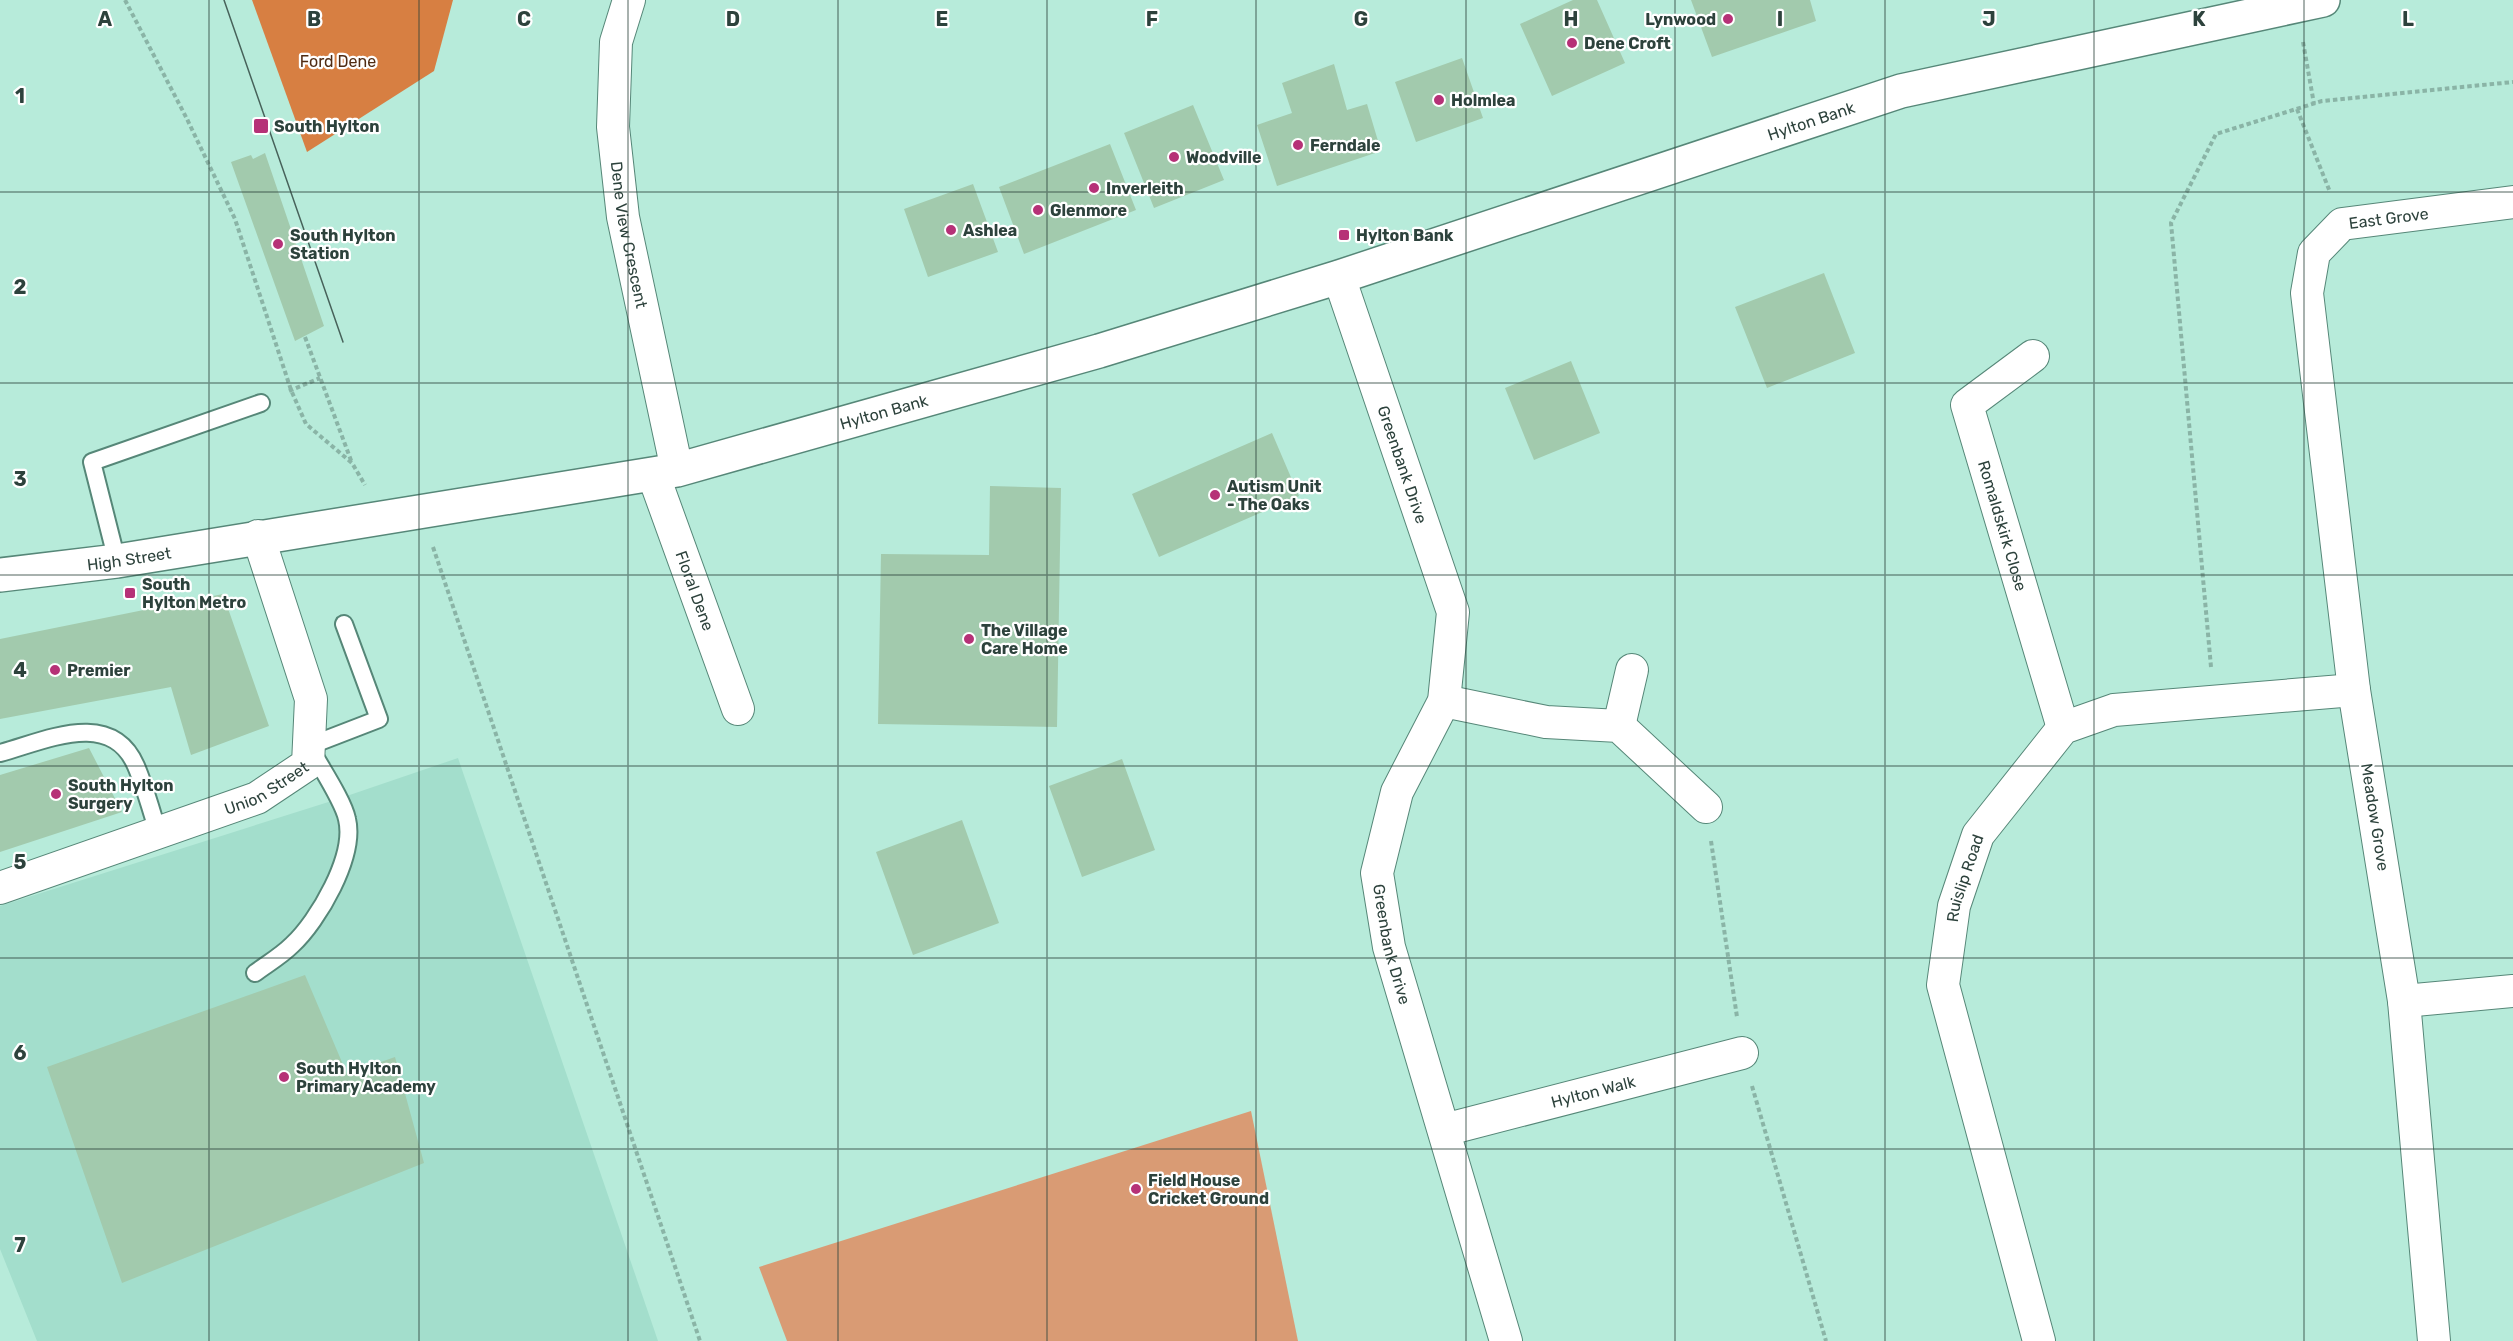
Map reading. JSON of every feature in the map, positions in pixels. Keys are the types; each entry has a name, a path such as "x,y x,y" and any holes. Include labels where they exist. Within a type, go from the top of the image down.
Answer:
{"street":[{"name":"Dene View Crescent","path":"629,0 616,42 613,127 623,217 665,472"},
{"name":"Hylton Bank","path":"258,536 665,472 1099,351 1339,277 1901,91 2294,4"},
{"name":"East Grove","path":"2307,293 2314,253 2342,224 2513,202"},
{"name":"Greenbank Drive","path":"1339,277 1453,612 1444,701 1397,792 1377,873 1389,946 1506,1341"},
{"name":"Meadow Grove","path":"2307,293 2354,690 2404,1001 2434,1341"},
{"name":"Romaldskirk Close","path":"2033,356 1967,405 2063,728"},
{"name":"Floral Dene","path":"665,472 738,709"},
{"name":"High Street","path":"0,575 117,561 258,536"},
{"name":"Union Street","path":"0,888 257,798 308,764 311,699 258,536"},
{"path":"1618,726 1632,670"},
{"path":"2063,728 2114,710 2354,690"},
{"path":"1444,701 1546,722 1618,726 1706,807"},
{"name":"Ruislip Road","path":"2039,1341 1943,985 1954,906 1978,835 2063,728"},
{"path":"2404,1001 2513,991"},
{"name":"Hylton Walk","path":"1444,1130 1742,1053"}],"lane":[{"path":"117,561 92,462 261,403"},
{"path":"255,973 292,945 311,922 337,874 349,841 347,818 309,746 379,719 344,624"},
{"path":"0,753 64,736 94,731 107,734 124,748 135,764 158,832"}],"path":[{"path":"125,0 187,119 235,219 291,390 306,424 352,463"},
{"path":"2294,4 2314,104"},
{"path":"2214,701 2171,223 2216,134 2314,104 2513,82"},
{"path":"2297,109 2342,224"},
{"path":"305,337 352,463 365,486"},
{"path":"291,390 320,378"},
{"path":"440,570 700,1341"}],"shaded area":[{"name":"South Hylton Primary Academy","path":"458,758 658,1341 37,1341 0,1249 0,906 338,799"},
{"name":"Field House Cricket Ground","path":"1251,1111 1298,1341 787,1341 759,1267"}],"green space":[{"name":"Ford Dene","path":"252,0 453,0 434,71 307,152"}],"building":[{"name":"Dene Croft","path":"1573,0 1597,0 1625,63 1552,96 1520,24"},
{"name":"Lynwood","path":"1691,0 1810,0 1816,21 1712,57"},
{"name":"Holmlea","path":"1462,58 1483,118 1416,142 1395,82"},
{"path":"1334,64 1347,110 1367,104 1381,151 1277,186 1257,125 1292,113 1282,83"},
{"name":"Woodville","path":"1193,105 1224,180 1154,208 1124,133"},
{"path":"1110,144 1136,210 1024,254 999,187"},
{"name":"South Hylton Station","path":"265,153 324,326 295,341 231,162 251,155 253,159"},
{"name":"Ashlea","path":"973,184 998,252 928,277 904,209"},
{"path":"1824,273 1855,353 1767,388 1735,307"},
{"path":"1571,361 1600,433 1534,460 1505,388"},
{"name":"Autism Unit - The Oaks","path":"1272,433 1299,496 1159,557 1132,494"},
{"name":"The Village Care Home","path":"990,486 1061,488 1057,727 878,724 881,554 989,555"},
{"path":"223,594 269,726 191,755 171,687 0,719 0,639"},
{"name":"South Hylton Surgery","path":"89,748 122,812 0,852 0,775"},
{"path":"1122,759 1155,850 1082,877 1049,786"},
{"path":"962,820 999,923 913,955 876,852"},
{"path":"305,975 347,1074 395,1057 424,1163 122,1283 47,1067"}],"tram line":[{"path":"224,0 343,342"}],"place":[{"name":"Lynwood","path":"1728,19"},
{"name":"Dene Croft","path":"1572,43"},
{"name":"Holmlea","path":"1439,100"},
{"name":"South Hylton","path":"261,126"},
{"name":"Ferndale","path":"1298,145"},
{"name":"Woodville","path":"1174,157"},
{"name":"Inverleith","path":"1094,188"},
{"name":"Glenmore","path":"1038,210"},
{"name":"Ashlea","path":"951,230"},
{"name":"Hylton Bank","path":"1344,235"},
{"name":"South Hylton Station","path":"278,244"},
{"name":"Autism Unit - The Oaks","path":"1215,495"},
{"name":"South Hylton Metro","path":"130,593"},
{"name":"The Village Care Home","path":"969,639"},
{"name":"Premier","path":"55,670"},
{"name":"South Hylton Surgery","path":"56,794"},
{"name":"South Hylton Primary Academy","path":"284,1077"},
{"name":"Field House Cricket Ground","path":"1136,1189"}]}
